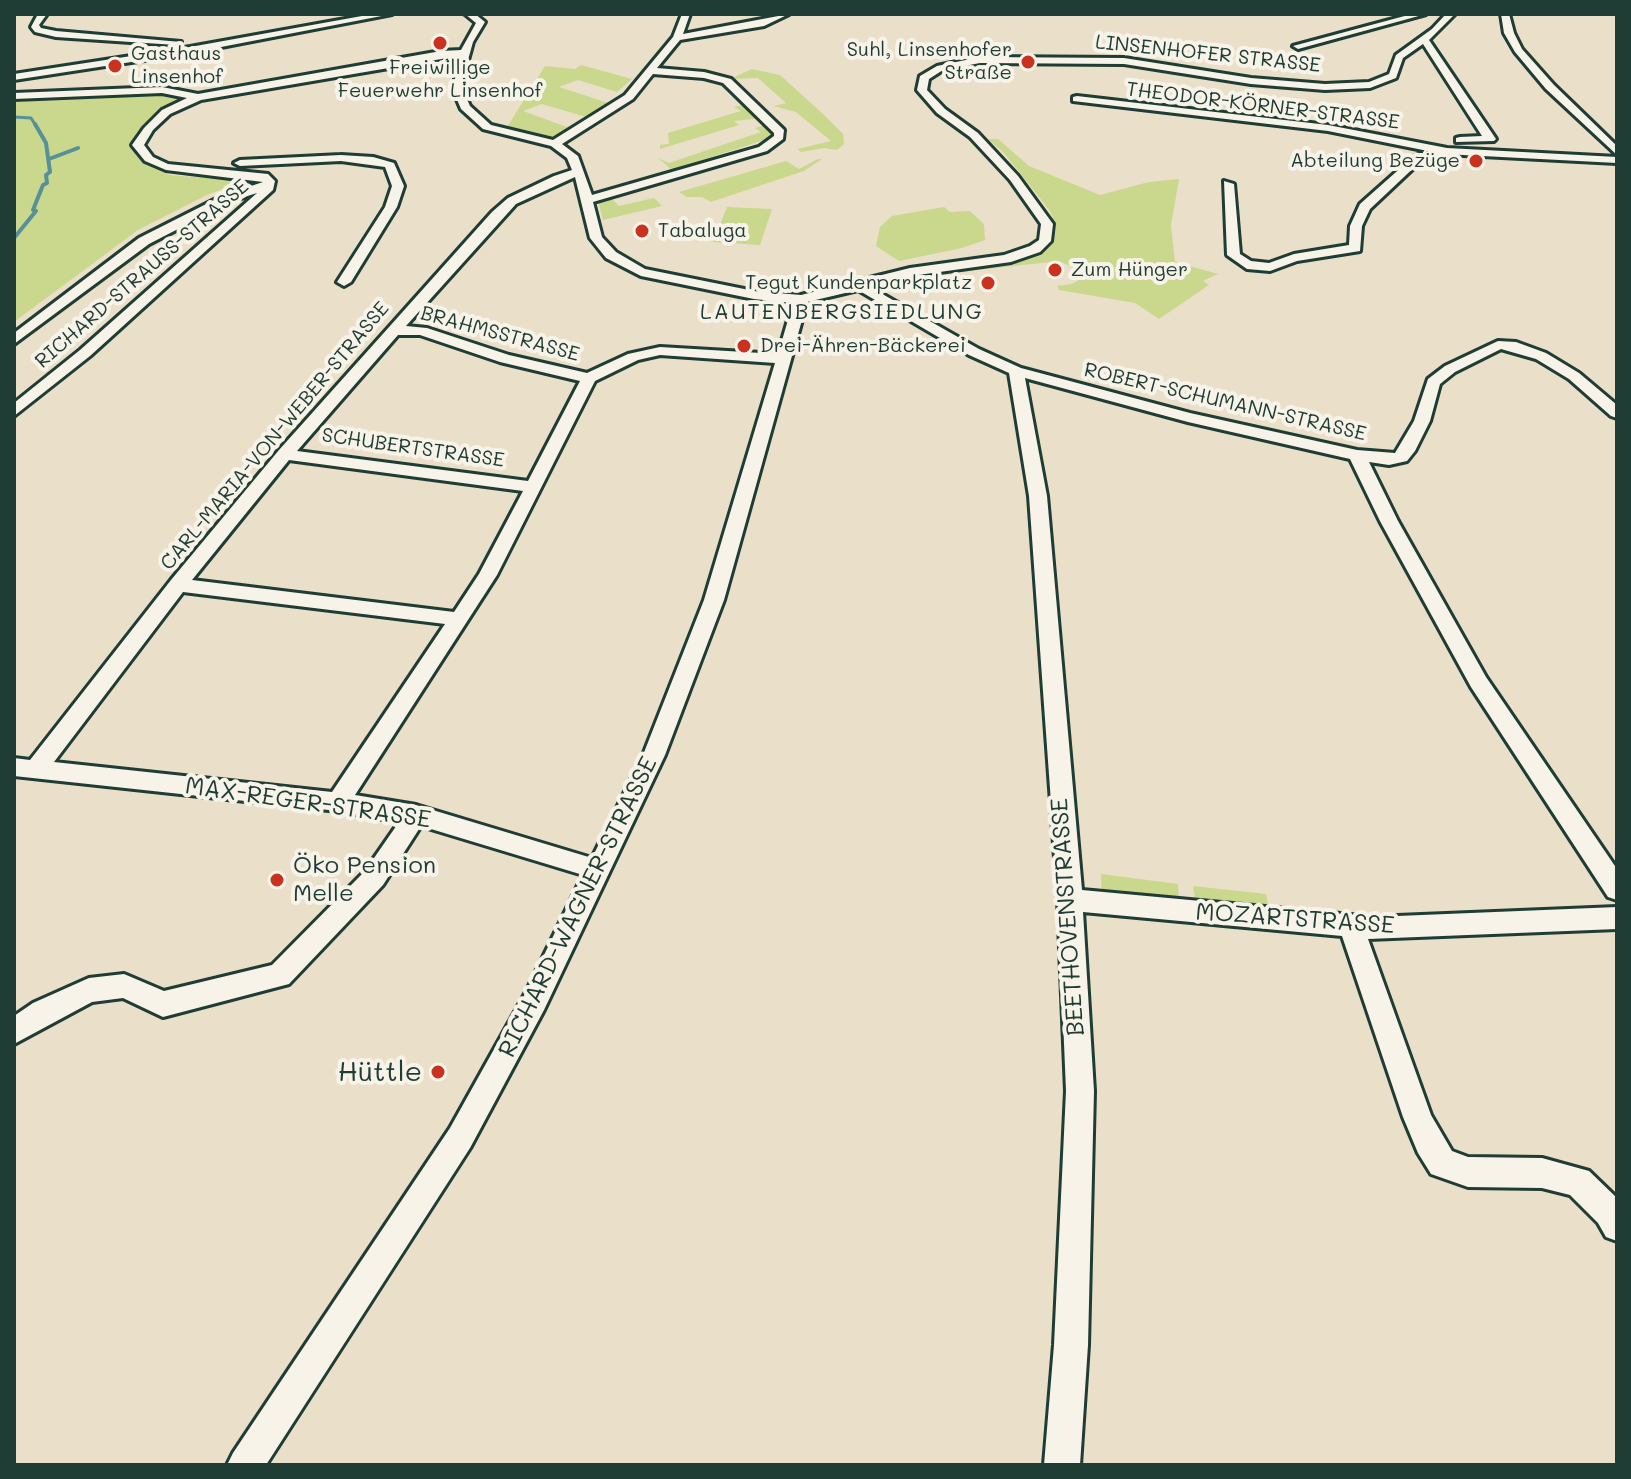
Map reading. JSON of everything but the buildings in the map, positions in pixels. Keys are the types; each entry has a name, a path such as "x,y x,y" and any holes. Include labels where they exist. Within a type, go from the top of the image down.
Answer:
{"street":[{"path":"43,14 34,25 38,30 56,34 115,40 237,41"},
{"path":"14,77 388,14"},
{"path":"469,14 481,22 465,53 458,90 472,117 487,127 555,144 629,97 677,38 686,14"},
{"path":"765,14 782,15"},
{"path":"1298,46 1422,14"},
{"name":"LINSENHOFER STRASSE","path":"555,144 572,156 596,238 611,255 641,272 719,289 801,299 910,272 1006,259 1035,249 1045,241 1047,224 1014,178 974,135 941,111 922,90 924,78 940,68 980,60 1112,60 1251,81 1355,87 1379,83 1393,76 1399,57 1451,14"},
{"path":"1505,14 1509,33 1518,50 1550,87 1617,152"},
{"path":"677,38 764,23 782,15"},
{"path":"1419,144 1429,139 1490,139 1424,39"},
{"path":"14,96 162,90 198,97 441,54 465,53"},
{"path":"587,200 763,149 779,137 780,132 727,81 704,75 652,71"},
{"name":"RICHARD-STRAUSS-STRASSE","path":"14,411 85,353 267,190 269,181 264,176 166,167 149,159 138,145 149,128 166,112 198,97"},
{"name":"THEODOR-KÖRNER-STRASSE","path":"1077,99 1192,115 1292,124 1419,144 1444,151"},
{"path":"1228,184 1234,255 1247,265 1270,267 1294,258 1355,248 1358,215 1370,198 1417,159 1444,151 1617,160"},
{"path":"200,170 227,164 302,158 373,160 390,165 398,186 391,207 344,282"},
{"name":"CARL-MARIA-VON-WEBER-STRASSE","path":"26,767 285,454 504,208 558,178 579,172"},
{"path":"14,340 144,241 228,198 268,186"},
{"name":"ROBERT-SCHUMANN-STRASSE","path":"861,286 871,295 974,352 1016,371 1188,417 1357,455 1389,460 1401,457 1422,421 1433,382 1450,369 1498,345 1511,345 1541,356 1574,376 1617,413"},
{"name":"RICHARD-WAGNER-STRASSE","path":"245,1465 460,1138 535,1001 596,869 654,755 714,600 801,299"},
{"name":"BRAHMSSTRASSE","path":"393,330 422,331 505,359 589,378 633,357 660,351 783,359"},
{"name":"BEETHOVENSTRASSE","path":"1016,371 1038,496 1070,900 1080,1091 1071,1345 1062,1465"},
{"path":"338,802 488,575 589,378"},
{"name":"SCHUBERTSTRASSE","path":"285,454 535,487"},
{"path":"1357,455 1389,521 1478,682 1617,889"},
{"path":"178,585 457,619"},
{"name":"MAX-REGER-STRASSE","path":"26,767 338,802 416,815 596,869"},
{"path":"14,1031 43,1012 89,990 124,986 163,1004 280,975 374,878 416,815"},
{"name":"MOZARTSTRASSE","path":"1070,900 1373,928 1617,918"},
{"path":"1351,926 1417,1117 1428,1143 1442,1163 1468,1172 1542,1173 1578,1182 1609,1212 1617,1226"}],"green space":[{"path":"581,65 632,79 617,92 578,80 559,87 608,103 586,117 542,104 523,111 575,130 556,139 506,129 545,66 575,69"},
{"path":"752,69 780,75 843,134 844,144 837,150 824,148 801,152 798,149 831,141 796,112 774,106 786,103 758,78 730,79"},
{"path":"182,95 181,101 156,115 137,132 132,145 144,164 170,175 243,181 207,195 138,230 14,322 14,98"},
{"path":"743,105 754,117 761,118 734,121 739,125 660,149 660,145 669,144 668,133 741,111 734,107"},
{"path":"761,122 776,130 776,138 771,142 764,140 672,170 658,158 669,163 761,132 755,128 765,125"},
{"path":"988,139 998,139 1029,166 1100,195 1149,182 1179,179 1171,225 1175,262 1218,274 1203,281 1209,285 1159,319 1135,303 1059,290 1057,286 1081,279 1070,266 1059,261 951,273 949,270 1030,258 1042,252 1055,235 1056,225 1050,211 1004,153"},
{"path":"822,159 804,171 711,202 679,192 786,161 799,169"},
{"path":"643,187 646,190 612,199 619,206 654,198 662,206 603,220 598,200"},
{"path":"727,207 772,209 760,245 713,242"},
{"path":"944,207 950,212 970,211 984,224 985,240 899,261 876,246 880,227 892,216"},
{"path":"1101,874 1178,884 1179,904 1102,894"},
{"path":"1193,886 1266,894 1270,913 1196,905"}],"waterway":[{"path":"14,117 31,118 36,126"},
{"path":"14,238 36,211 33,210 43,185 47,183 46,175 50,172 46,143 35,124"},
{"path":"49,159 78,148"}],"place":[{"name":"Freiwillige Feuerwehr Linsenhof","path":"440,43"},
{"name":"Suhl, Linsenhofer Straße","path":"1028,62"},
{"name":"Gasthaus Linsenhof","path":"115,66"},
{"name":"Abteilung Bezüge","path":"1476,161"},
{"name":"Tabaluga","path":"642,231"},
{"name":"Zum Hünger","path":"1055,270"},
{"name":"Tegut Kundenparkplatz","path":"988,283"},
{"name":"Drei-Ähren-Bäckerei","path":"744,346"},
{"name":"Öko Pension Melle","path":"277,880"},
{"name":"Hüttle","path":"438,1072"}],"district":[{"name":"LAUTENBERGSIEDLUNG","path":"842,312"}]}
